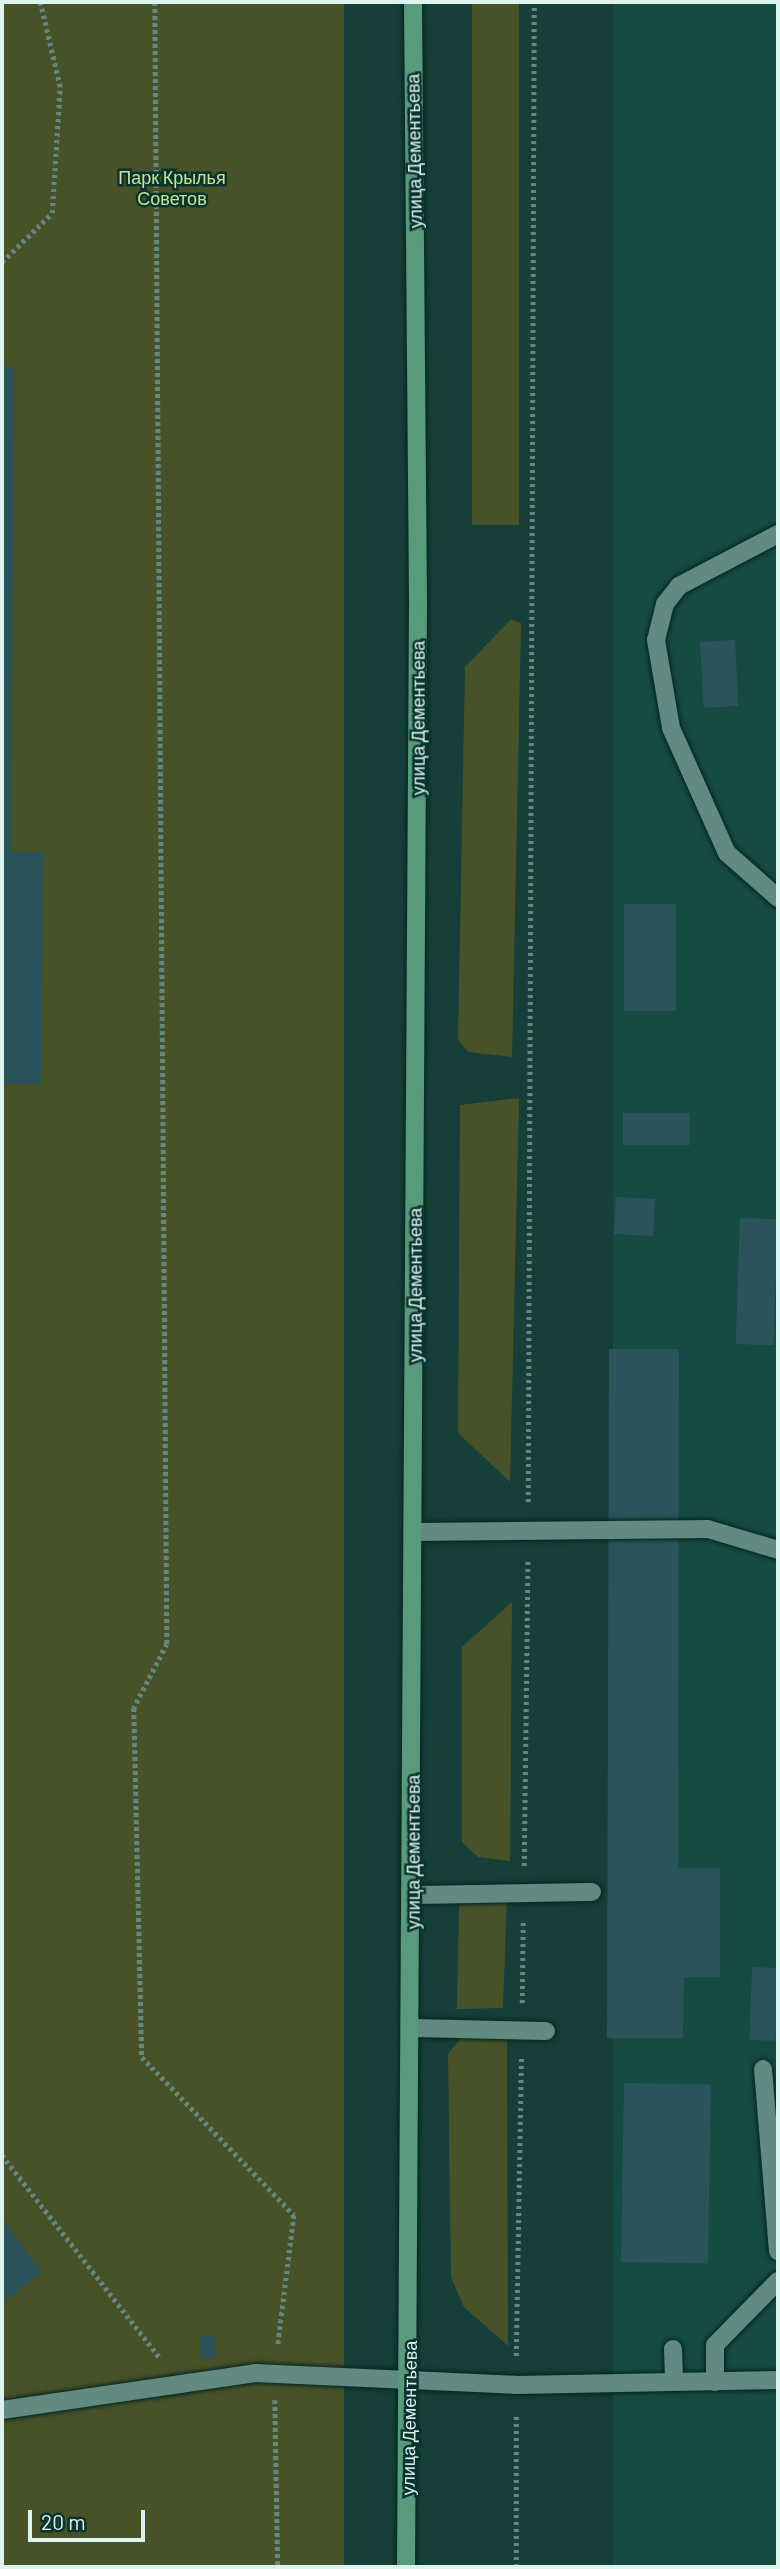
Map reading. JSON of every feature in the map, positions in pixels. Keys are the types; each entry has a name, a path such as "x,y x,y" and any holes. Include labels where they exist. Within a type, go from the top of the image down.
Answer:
{"main road":[{"name":"улица Дементьева","path":"406,2567 413,1895 418,601 412,2"}],"lane":[{"path":"778,534 679,586 665,604 656,640 671,728 727,853 778,898"},
{"path":"414,1532 708,1529 778,1550"},
{"path":"413,1895 592,1892"},
{"path":"412,2028 546,2031"},
{"path":"763,2068 778,2251"},
{"path":"715,2382 715,2344 778,2280"},
{"path":"673,2349 674,2382"},
{"path":"2,2410 256,2373 516,2385 778,2380"}],"path":[{"path":"2,262 52,212 61,88 40,2"},
{"path":"155,2 167,1644 134,1708 142,2057 294,2215"},
{"path":"516,2567 516,2385 528,1531 534,2"},
{"path":"2,2155 181,2385"}],"shaded area":[{"path":"613,2 778,2 778,2567 613,2567"}],"green space":[{"name":"Парк Крылья Советов","path":"2,2 344,2 344,2567 2,2567"},
{"path":"472,2 519,2 519,525 472,525"},
{"path":"511,619 521,623 512,1057 468,1052 458,1040 465,667"},
{"path":"519,1098 510,1482 458,1433 460,1105"},
{"path":"512,1602 510,1861 478,1857 462,1842 462,1647"},
{"path":"476,1892 507,1894 503,2008 457,2009 459,1906"},
{"path":"507,2036 508,2346 464,2307 451,2277 448,2054 461,2038"}],"building":[{"path":"2,367 14,367 11,852 43,852 41,1084 2,1084"},
{"path":"735,640 738,706 704,708 700,642"},
{"path":"624,904 676,904 676,1011 624,1011"},
{"path":"623,1113 690,1113 690,1145 623,1145"},
{"path":"616,1197 655,1199 653,1236 614,1234"},
{"path":"740,1218 778,1219 774,1345 736,1344"},
{"path":"609,1349 679,1349 678,1868 720,1868 720,1977 684,1977 683,2038 607,2038"},
{"path":"752,1967 778,1968 775,2041 749,2040"},
{"path":"624,2083 711,2085 708,2263 621,2262"},
{"path":"2,2219 42,2272 2,2303"},
{"path":"214,2336 215,2357 201,2358 200,2337"}]}
